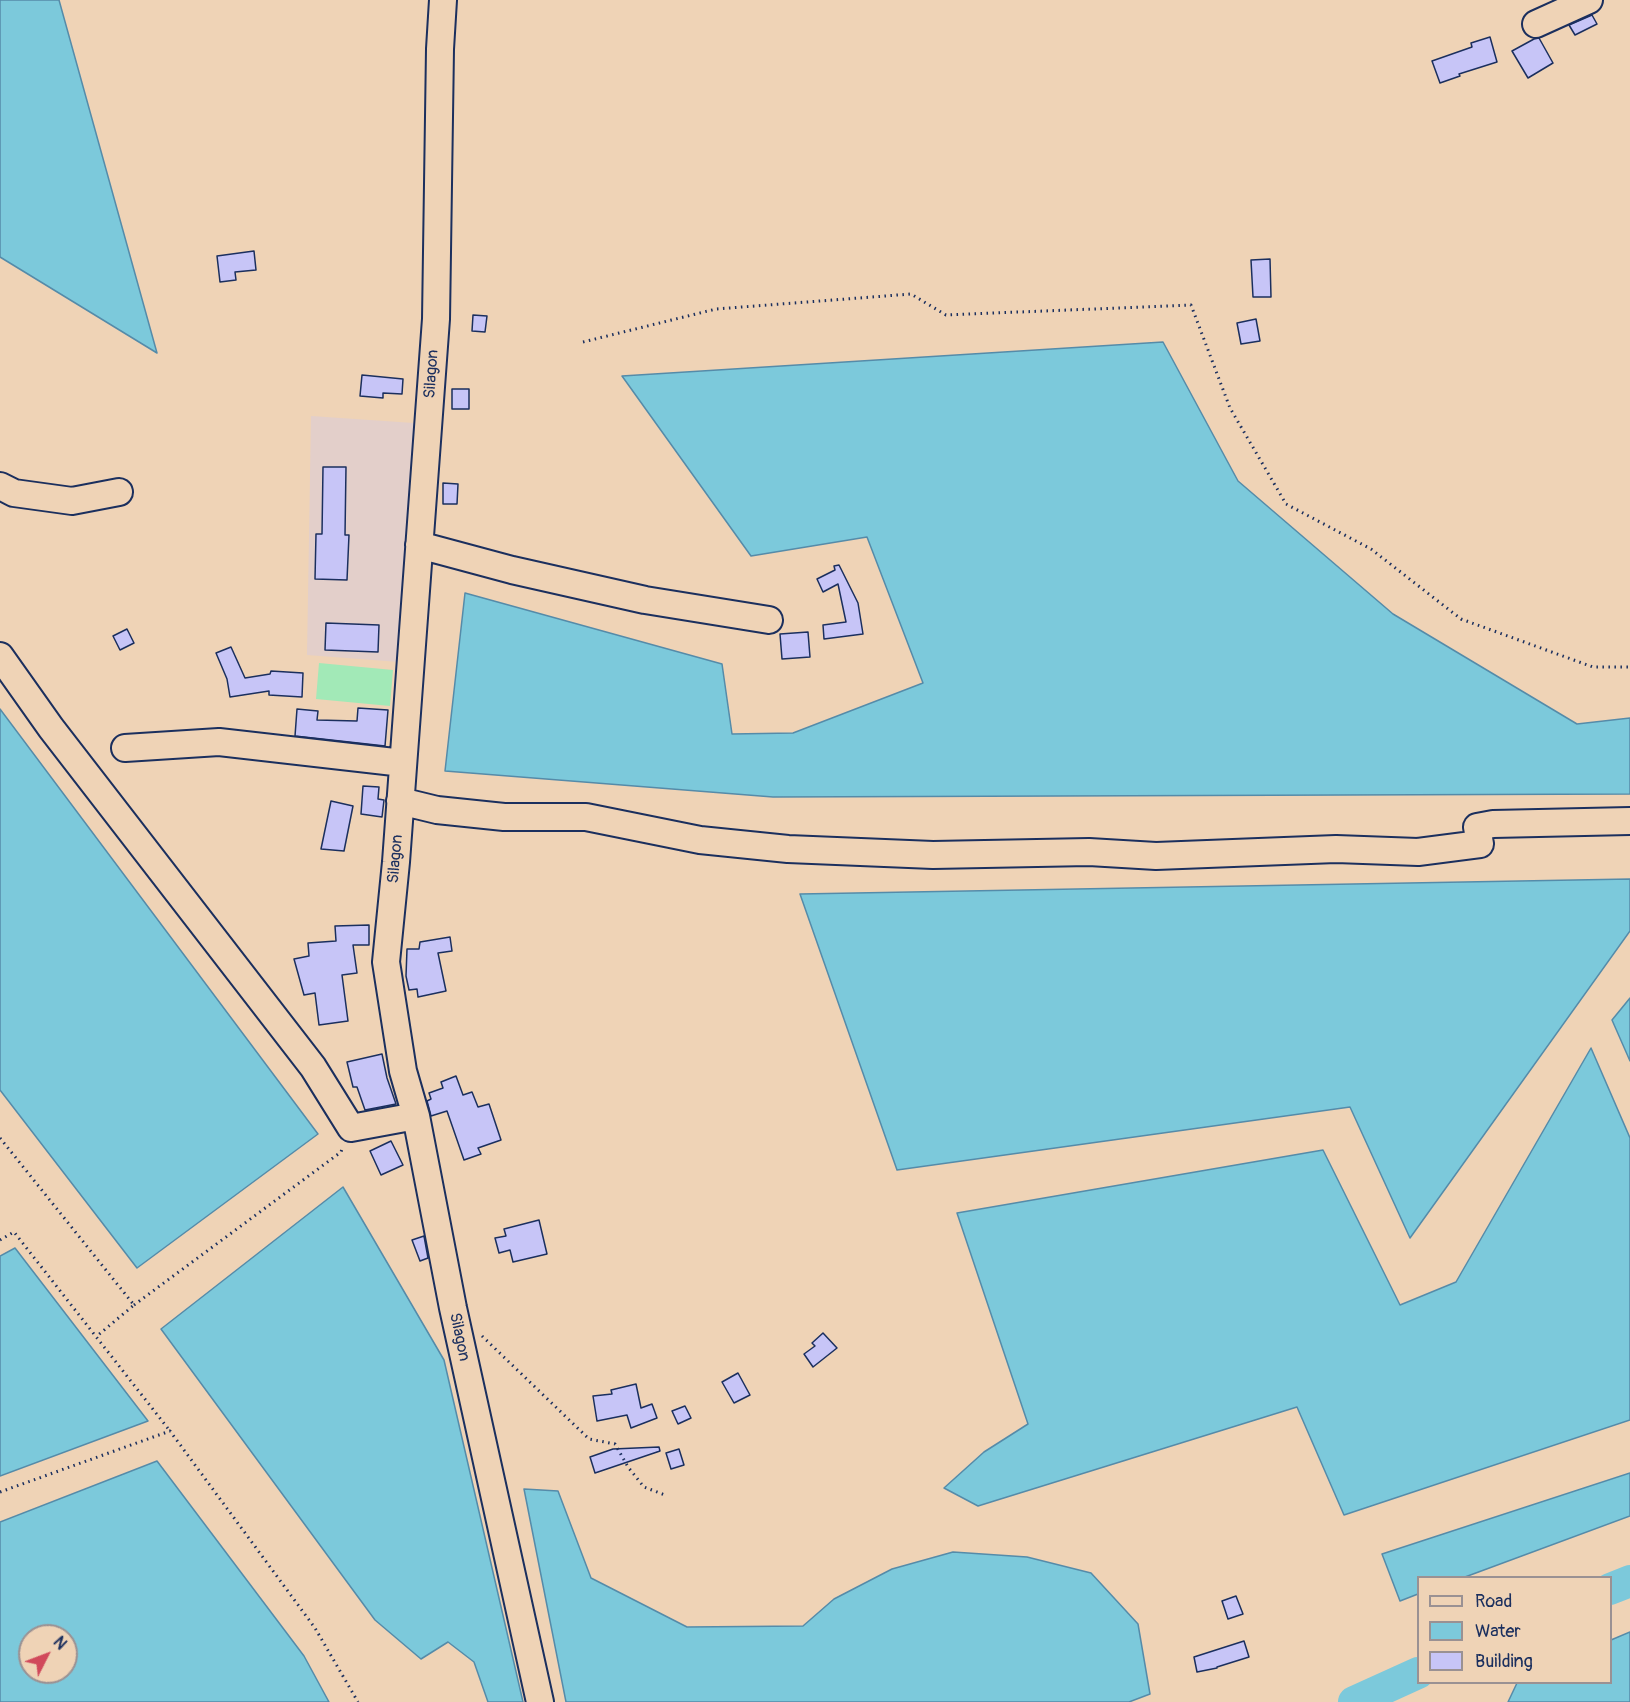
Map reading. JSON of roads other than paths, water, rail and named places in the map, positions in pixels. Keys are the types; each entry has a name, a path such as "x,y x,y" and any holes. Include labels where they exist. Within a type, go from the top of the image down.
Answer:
{"street":[{"name":"Silagon","path":"443,0 440,49 436,319 386,962 403,1071 416,1116 453,1308 540,1702"},
{"path":"1536,24 1589,0"},
{"path":"0,486 14,493 72,501 119,492"},
{"path":"419,545 512,570 645,600 769,620"},
{"path":"0,656 51,728 313,1067 351,1128 416,1116"},
{"path":"125,748 219,742 403,764"},
{"path":"400,801 437,810 504,818 586,817 700,840 777,848 933,855 1089,852 1156,856 1336,849 1418,852 1480,844 1477,827 1493,824 1630,821"}],"water":[{"path":"0,0 59,0 157,353 0,257"},
{"path":"1163,342 1238,481 1393,614 1577,724 1630,718 1630,794 773,797 445,771 465,593 722,664 732,734 793,733 923,683 867,537 751,556 622,376"},
{"path":"0,709 318,1134 137,1268 0,1090"},
{"path":"1630,879 1630,931 1410,1238 1350,1107 897,1170 800,894"},
{"path":"1630,998 1630,1061 1612,1020"},
{"path":"1591,1048 1630,1138 1630,1420 1344,1515 1297,1407 978,1506 944,1488 984,1452 1028,1424 957,1213 1323,1150 1400,1305 1456,1282"},
{"path":"343,1187 444,1360 523,1702 488,1702 474,1662 448,1642 421,1659 375,1620 161,1329"},
{"path":"15,1248 148,1421 0,1476 0,1256"},
{"path":"157,1461 304,1656 329,1702 0,1702 0,1522"},
{"path":"1630,1473 1630,1516 1468,1576 1417,1576 1417,1594 1400,1601 1382,1554"},
{"path":"524,1489 558,1491 591,1578 687,1627 803,1626 834,1599 892,1569 953,1552 1027,1557 1091,1573 1138,1624 1150,1694 1129,1702 566,1702"},
{"path":"1630,1632 1630,1702 1508,1702 1517,1684 1612,1684 1612,1640"}],"waterway":[{"path":"1612,1588 1630,1581"},
{"path":"1354,1702 1417,1673"}]}
